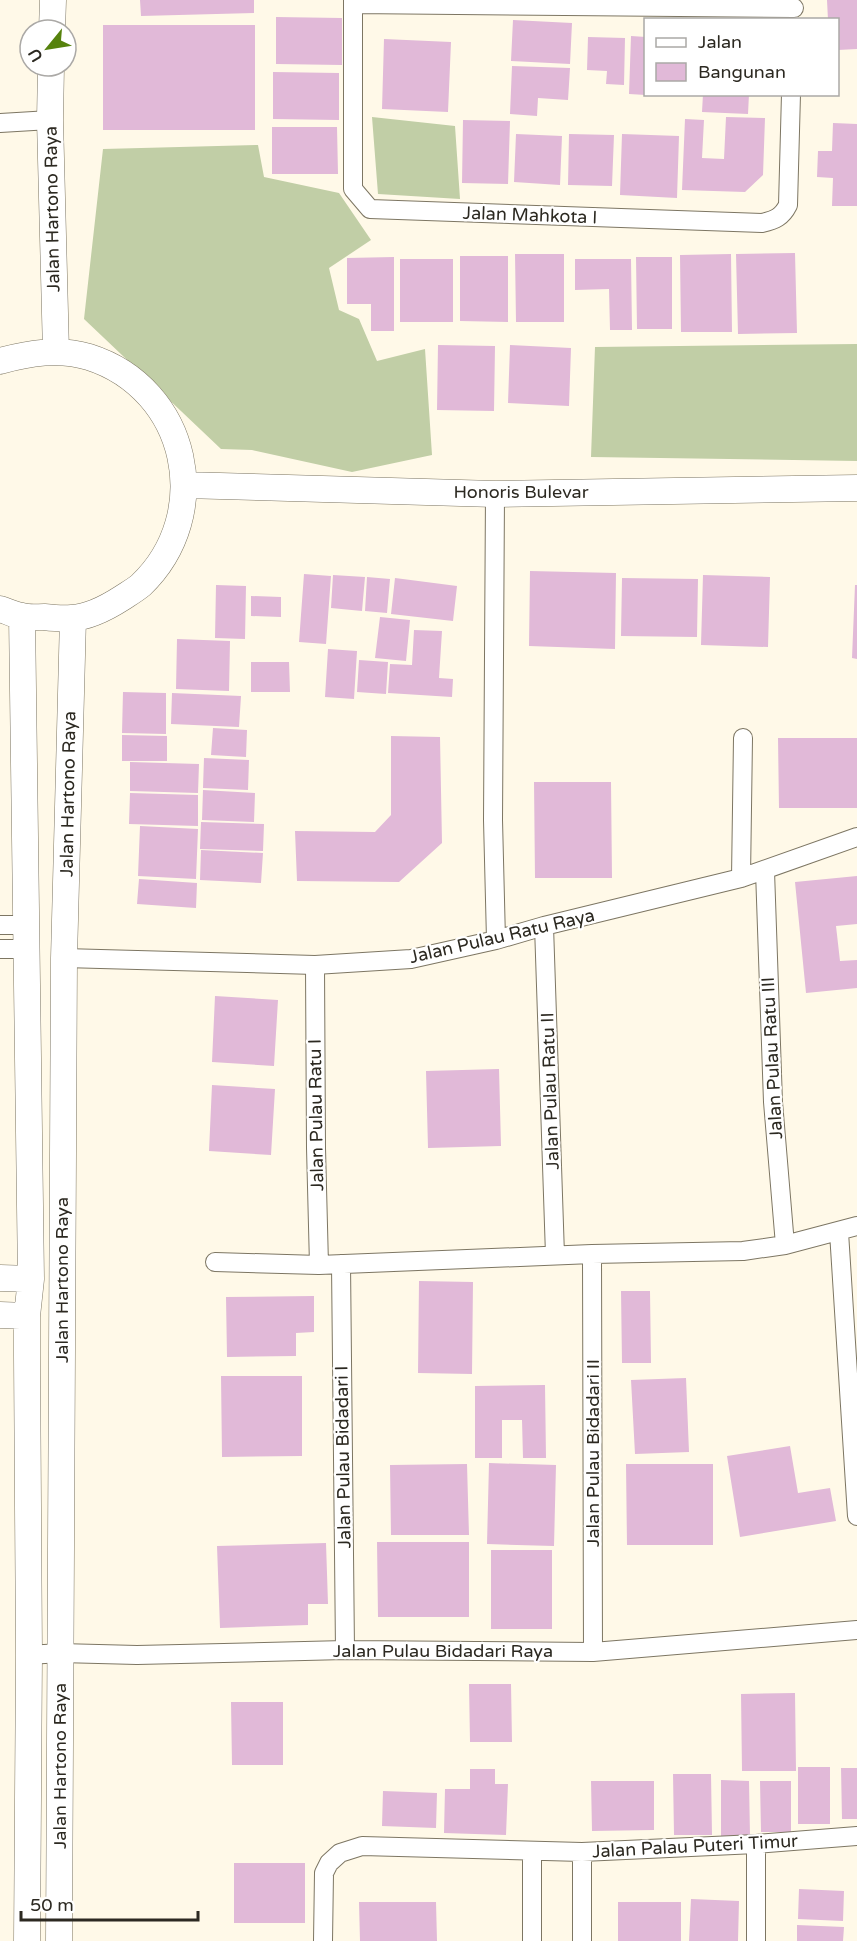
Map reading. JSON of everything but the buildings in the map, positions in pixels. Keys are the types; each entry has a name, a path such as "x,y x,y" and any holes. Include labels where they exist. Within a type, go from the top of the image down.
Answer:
{"street":[{"path":"52,18 53,0"},
{"path":"353,2 794,9"},
{"name":"Jalan Mahkota I","path":"353,2 353,189 370,209 762,223 778,219 788,205 791,96"},
{"name":"Jalan Hartono Raya","path":"51,78 56,351"},
{"path":"0,123 50,120"},
{"path":"0,361 27,353 56,351 89,357 120,371 147,393 167,420 180,452 184,485 176,532 164,557 140,586 109,607 73,618 11,613"},
{"name":"Honoris Bulevar","path":"184,485 495,494 857,488"},
{"path":"495,494 493,820 496,940"},
{"name":"Jalan Hartono Raya","path":"11,613 27,937 31,1279 27,1316 29,1655 27,1941"},
{"name":"Jalan Hartono Raya","path":"59,1941 64,958 73,618"},
{"path":"741,878 743,738"},
{"name":"Jalan Pulau Ratu Raya","path":"64,958 315,965 411,959 496,940 741,878 857,837"},
{"name":"Jalan Pulau Ratu III","path":"765,871 773,1102 785,1245"},
{"path":"0,925 27,937"},
{"name":"Jalan Pulau Ratu II","path":"544,926 555,1255"},
{"path":"0,949 27,937"},
{"name":"Jalan Pulau Ratu I","path":"315,965 319,1265"},
{"path":"215,1262 319,1265 555,1255 743,1251 785,1245 857,1226"},
{"path":"839,1232 857,1516"},
{"name":"Jalan Pulau Bidadari II","path":"592,1254 593,1652"},
{"name":"Jalan Pulau Bidadari I","path":"341,1264 345,1650"},
{"name":"Jalan Hartono Raya","path":"0,1278 31,1279"},
{"name":"Jalan Hartono Raya","path":"0,1315 27,1316"},
{"name":"Jalan Pulau Bidadari Raya","path":"29,1655 345,1650 593,1652 857,1630"},
{"name":"Jalan Palau Puteri Timur","path":"323,1941 324,1873 329,1863 340,1853 362,1846 582,1852 756,1844 857,1836"},
{"path":"756,1844 756,1941"},
{"path":"532,1851 532,1941"},
{"path":"582,1852 582,1941"}],"green space":[{"path":"372,117 455,126 460,199 378,194"},
{"path":"258,145 264,177 339,193 371,240 329,268 339,310 359,319 377,361 425,349 432,455 352,472 252,450 221,449 84,319 103,149"},
{"path":"857,344 857,461 591,457 595,347"}]}
